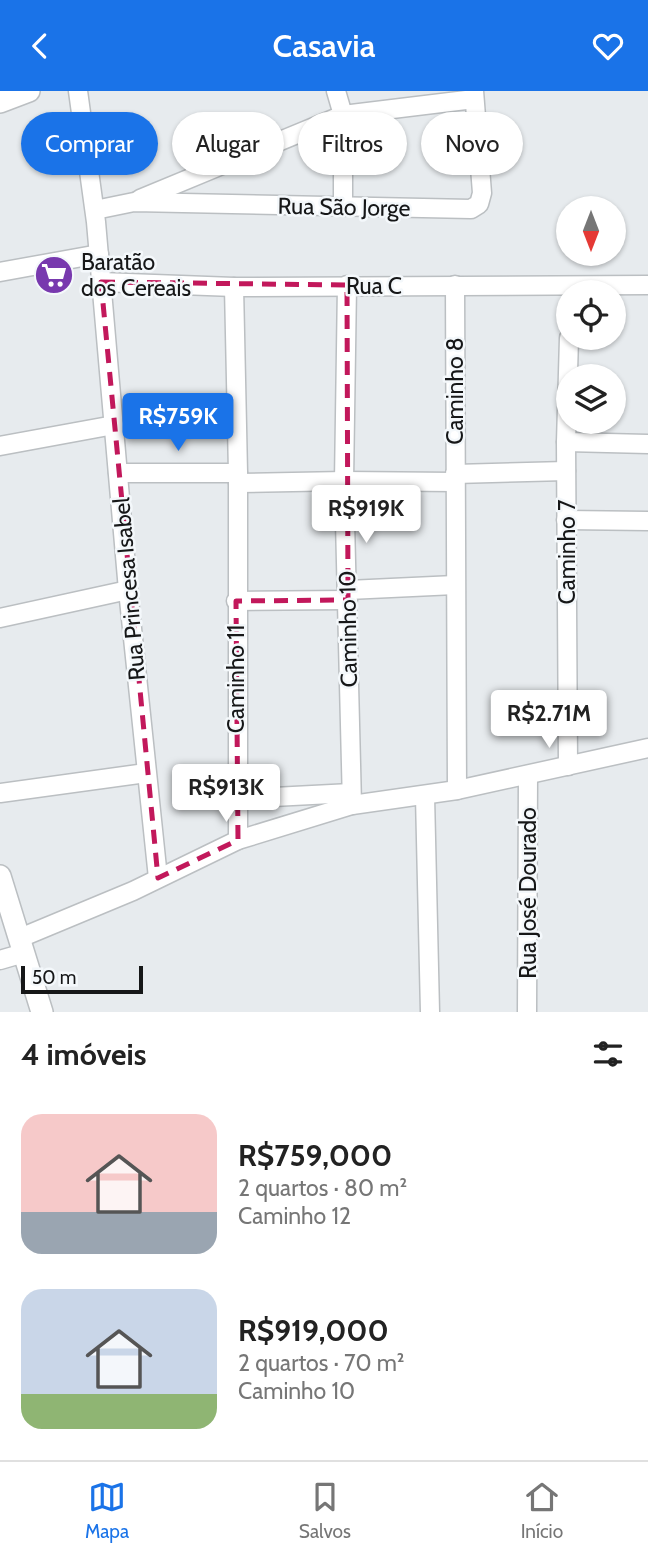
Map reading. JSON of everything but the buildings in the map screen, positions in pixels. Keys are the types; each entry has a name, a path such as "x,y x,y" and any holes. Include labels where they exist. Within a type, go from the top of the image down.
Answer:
{"street":[{"path":"0,102 29,91"},
{"name":"Rua Princesa Isabel","path":"78,91 95,210 128,590 158,878"},
{"path":"336,91 342,112"},
{"path":"363,112 474,95"},
{"name":"Rua São Jorge","path":"95,210 134,202 475,208 482,199 482,193 474,95"},
{"path":"134,202 298,134"},
{"path":"343,175 343,207"},
{"path":"0,272 99,254"},
{"name":"Rua C","path":"101,282 234,287 455,285 556,288"},
{"name":"Caminho 10","path":"347,285 344,481 351,799"},
{"name":"Caminho 8","path":"455,285 457,790"},
{"name":"Rua C","path":"626,286 648,285"},
{"name":"Caminho 11","path":"234,287 238,478 238,840"},
{"name":"Caminho 7","path":"568,766 566,442 569,350"},
{"path":"0,446 114,425"},
{"path":"566,442 648,444"},
{"path":"118,473 344,481 566,471"},
{"path":"566,520 648,521"},
{"name":"Caminho 11","path":"236,601 348,595 455,585"},
{"path":"0,618 128,590"},
{"path":"237,799 425,796 648,748"},
{"path":"0,793 146,773"},
{"name":"Rua José Dourado","path":"527,1012 528,775"},
{"path":"425,796 429,1012"},
{"path":"0,960 22,945 238,840 351,799"},
{"path":"0,876 43,1012"}],"highlighted area":[{"path":"101,282 347,285 348,600 236,601 238,840 158,878"}],"place":[{"name":"Baratão dos Cereais","path":"54,275"}]}
